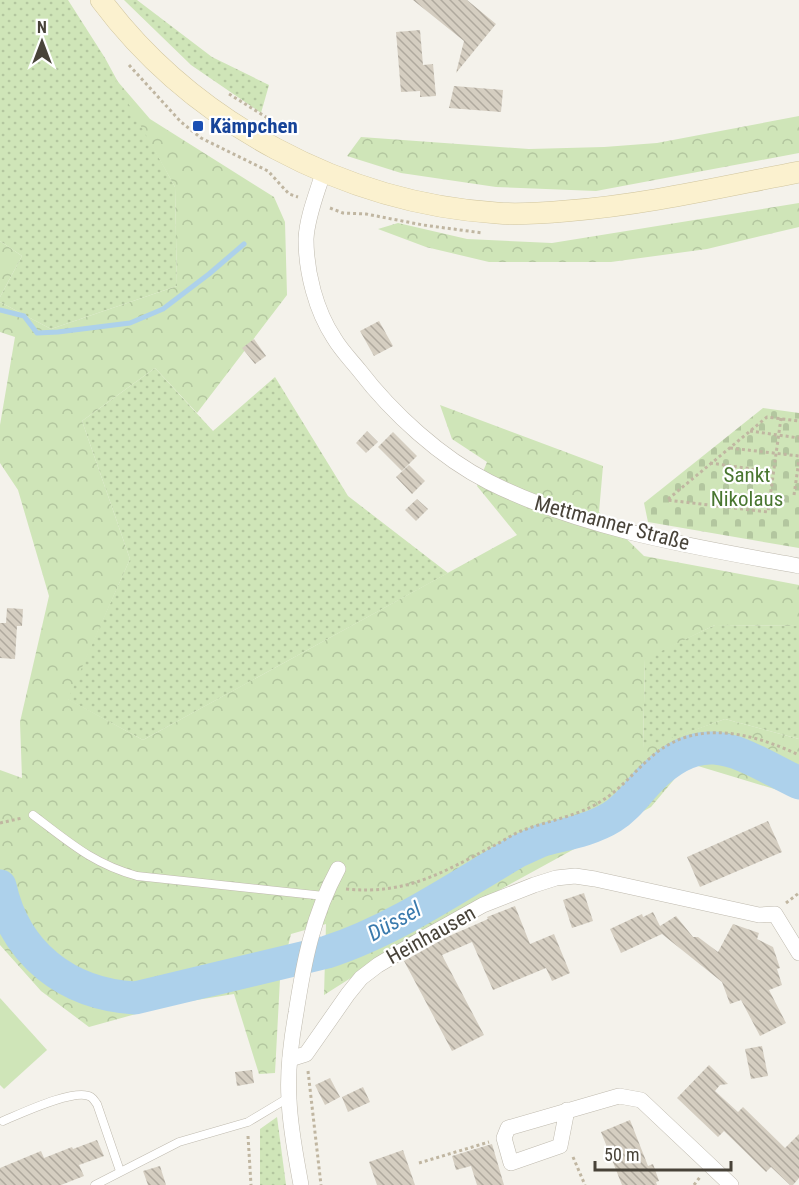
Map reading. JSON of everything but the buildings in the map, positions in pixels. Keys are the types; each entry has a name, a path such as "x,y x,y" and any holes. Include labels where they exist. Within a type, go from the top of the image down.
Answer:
{"main road":[{"path":"100,0 130,36 164,70 213,110 245,131 323,173 417,201 499,214 613,207 799,172"}],"street":[{"name":"Mettmanner Straße","path":"323,173 306,237 310,272 319,309 333,338 370,384 405,420 450,457 488,481 569,515 641,535 799,566"},
{"path":"301,1185 288,1098 290,1059 302,972 312,930 326,892 338,869"},
{"name":"Heinhausen","path":"306,1054 348,994 361,978 378,965 483,905 556,878 575,876 595,879 759,915 775,914 799,953"},
{"path":"290,1059 306,1054"},
{"path":"567,1110 560,1146 511,1163 504,1138 508,1128 567,1110 619,1096 641,1100 731,1185"}],"lane":[{"path":"33,815 82,852 104,865 137,876 326,892"},
{"path":"3,1121 68,1096 83,1094 91,1097 97,1104 120,1172"},
{"path":"95,1185 179,1142 248,1122 288,1098"}],"path":[{"path":"221,89 286,130"},
{"path":"781,418 768,512 667,500 767,417 781,418 799,421"},
{"path":"750,431 799,438"},
{"path":"730,448 799,458 794,495"},
{"path":"710,463 772,472"},
{"path":"326,892 393,889 442,873 518,833 597,804 610,796 669,743 689,735 708,732 743,734 799,755"},
{"path":"0,823 6,822"},
{"path":"306,1054 321,1185"},
{"path":"248,1122 251,1185"},
{"path":"419,1163 504,1138"},
{"path":"560,1146 574,1158 585,1185"}],"green space":[{"path":"0,0 68,0 105,58 175,187 177,286 51,329 0,302 0,297 22,256 0,241"},
{"path":"124,0 137,0 212,57 269,85 261,113 191,65"},
{"path":"113,76 150,119 274,197 285,222 287,295 197,413 155,368 82,421 130,559 68,699 143,740 517,535 477,486 487,462 452,439 440,405 603,466 599,512 644,556 799,585 799,626 715,625 645,659 643,748 725,719 799,739 799,783 794,795 688,763 651,807 428,929 324,995 326,924 291,934 280,979 275,1073 259,1074 234,994 172,1004 89,1027 41,991 0,945 0,770 22,778 20,722 49,596 18,490 0,463 0,425 15,337 0,332 0,302 51,329 177,286 175,187"},
{"path":"799,116 799,153 596,191 496,187 401,173 347,156 361,137 529,149 604,147 657,143"},
{"path":"799,203 799,227 707,249 611,262 489,262 426,247 378,229 398,223 467,239 552,243"},
{"path":"0,241 22,256 0,297"},
{"path":"155,368 213,431 275,377 348,496 448,573 143,740 67,699 130,559 82,421"},
{"name":"Sankt Nikolaus","path":"763,408 799,413 799,548 648,522 644,503"},
{"path":"715,625 799,626 799,739 725,719 643,749 645,658"},
{"path":"0,998 47,1050 4,1089 0,1085"},
{"path":"277,1117 286,1185 260,1185 260,1129"}],"waterway":[{"path":"0,310 24,316 37,333 130,323 163,309 244,244"},
{"name":"Düssel","path":"0,886 7,910 18,932 31,950 48,966 66,979 87,988 110,995 135,998 327,952 352,943 425,907 518,851 543,840 569,834 612,817 671,761 689,752 707,748 724,749 799,783"}],"place":[{"name":"Kämpchen","path":"198,126"}]}
